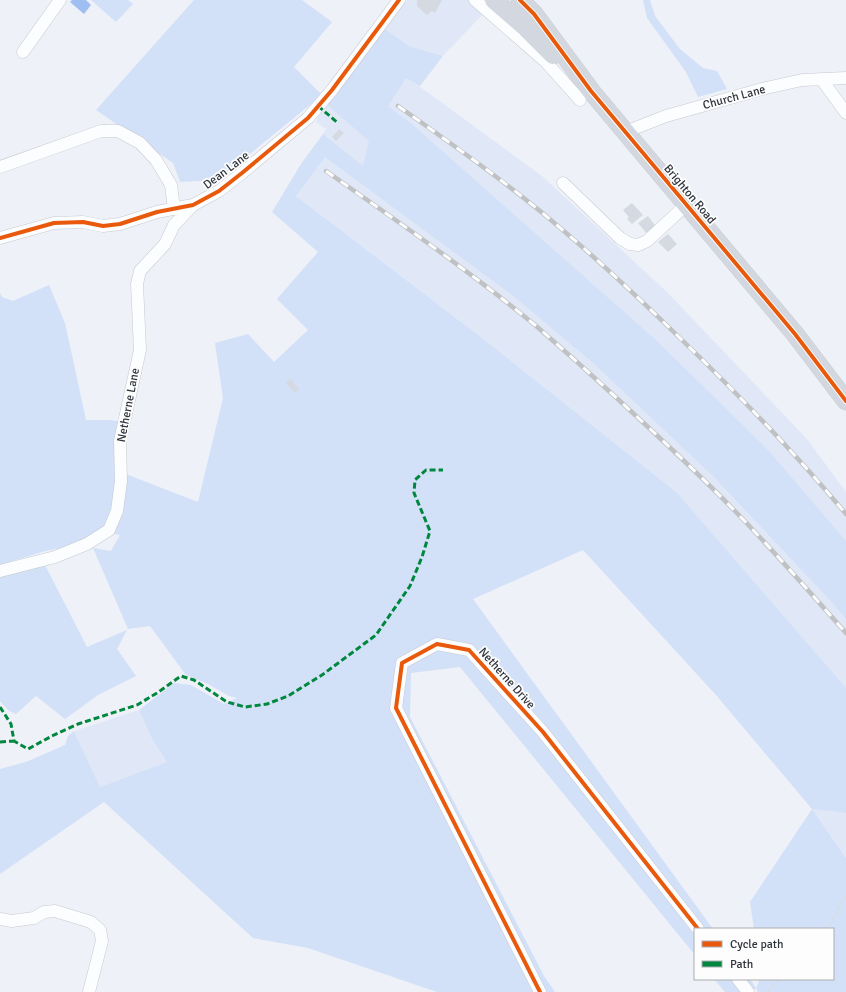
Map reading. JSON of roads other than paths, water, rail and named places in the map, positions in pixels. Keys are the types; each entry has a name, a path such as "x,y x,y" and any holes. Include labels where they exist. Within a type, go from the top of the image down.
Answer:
{"highway":[{"name":"Brighton Road","path":"520,0 534,14 585,96"},
{"name":"Brighton Road","path":"495,6 524,26 585,96 625,132 790,328 846,401"}],"street":[{"path":"23,52 60,0"},
{"name":"Dean Lane","path":"0,238 54,223 83,222 103,226 120,224 157,212 193,205 219,190 242,173 308,118 332,90 399,0"},
{"name":"Brighton Road","path":"475,0 495,6"},
{"name":"Church Lane","path":"625,132 666,116 766,88 802,80 846,78"},
{"path":"822,80 846,113"},
{"path":"0,167 101,131 118,131 140,143 156,160 170,185 174,209"},
{"path":"563,182 620,238 630,244 638,245 647,241 686,205"},
{"name":"Netherne Lane","path":"0,571 55,557 87,544 109,530 117,511 121,481 120,441 140,350 138,284 140,271 165,244 174,225 193,205"},
{"name":"Netherne Drive","path":"540,992 396,708 402,663 437,644 469,650 543,732 697,928"},
{"path":"0,920 12,921 34,918 44,912 55,911 91,922 100,930 102,941 89,992"},
{"path":"739,980 748,992"}],"water":[{"path":"72,0 86,0 91,5 84,14 70,2"}],"railway":[{"path":"398,106 523,197 613,274 666,324 746,404 787,447 846,514"},
{"path":"326,171 432,246 484,285 568,353 664,441 748,524 846,633"}]}
